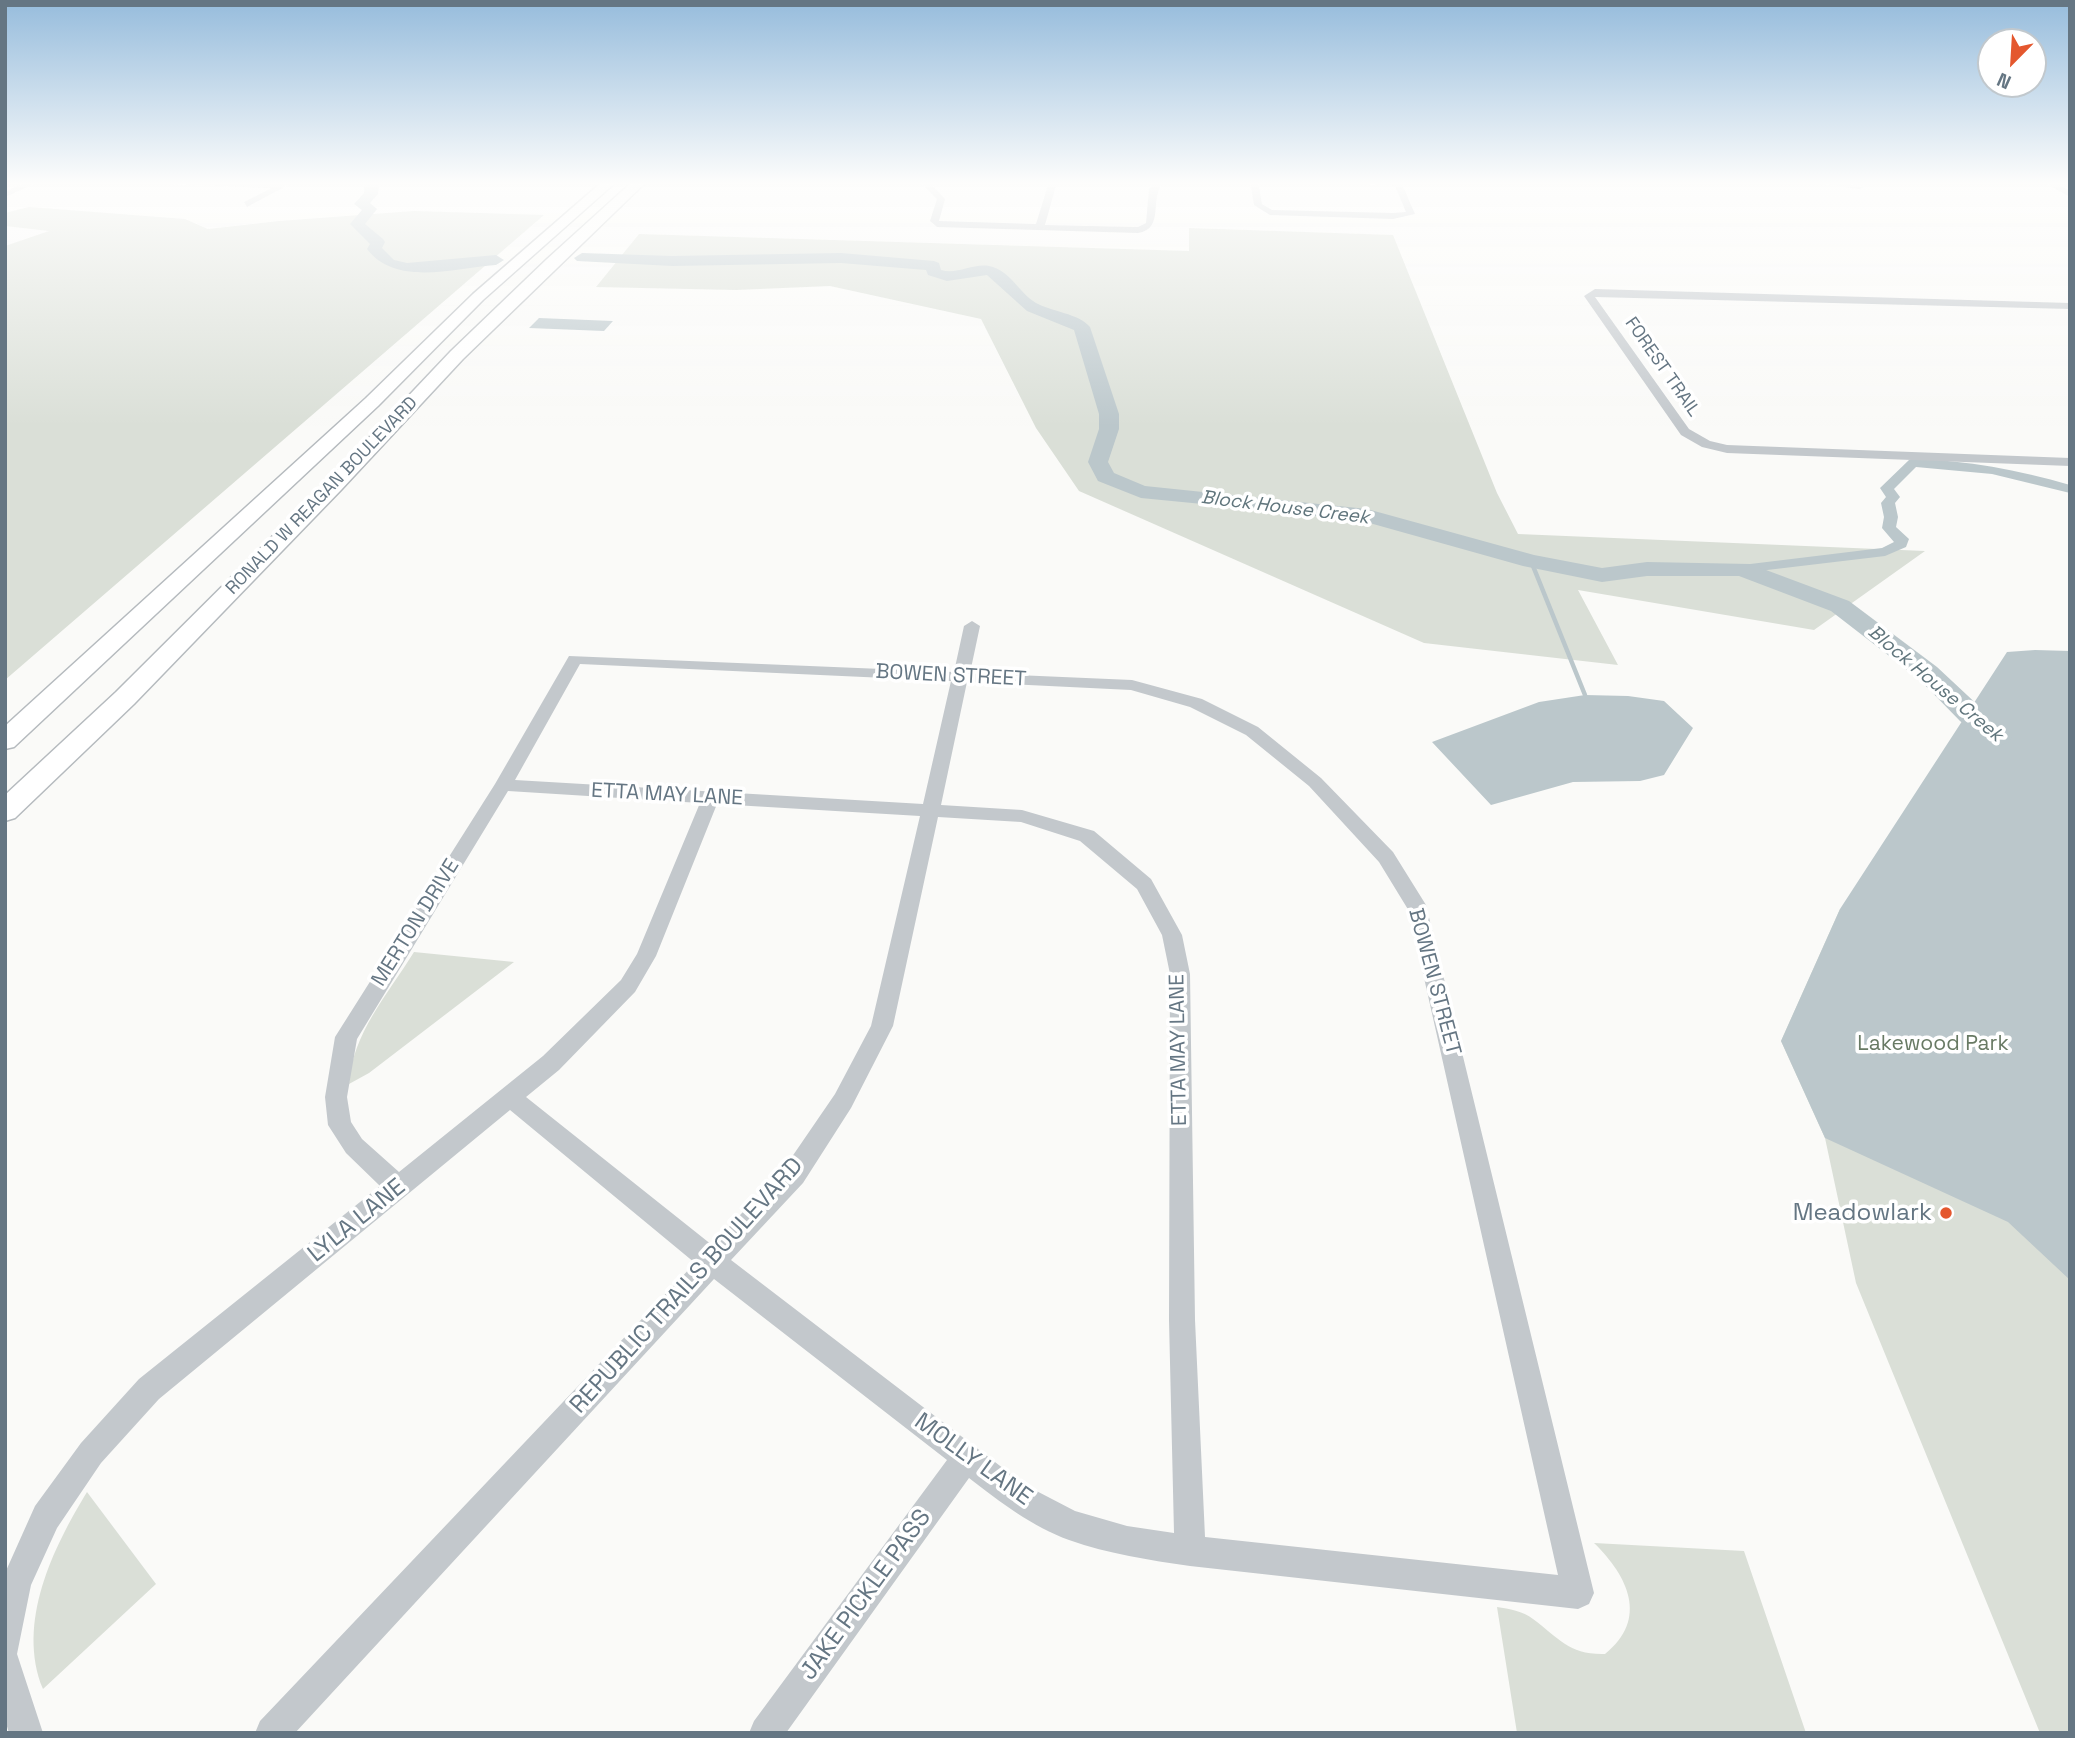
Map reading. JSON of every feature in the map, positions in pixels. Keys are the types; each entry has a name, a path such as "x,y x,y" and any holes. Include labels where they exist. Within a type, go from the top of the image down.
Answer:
{"main road":[{"name":"RONALD W REAGAN BOULEVARD","path":"5,741 372,402 478,297 517,263"},
{"name":"RONALD W REAGAN BOULEVARD","path":"5,811 125,698 334,486 457,355 551,263"}],"street":[{"name":"FOREST TRAIL","path":"2070,306 1595,292 1589,296 1685,432 1706,444 1753,450 2070,462"},
{"name":"REPUBLIC TRAILS BOULEVARD","path":"272,1733 794,1175 843,1101 881,1026 972,626"},
{"name":"BOWEN STREET","path":"575,659 1132,685 1196,703 1251,731 1315,782 1387,857 1419,910 1578,1593"},
{"name":"MERTON DRIVE","path":"398,1187 354,1146 340,1125 336,1097 346,1037 503,785 575,659"},
{"name":"ETTA MAY LANE","path":"503,785 931,808 1023,816 1087,836 1144,884 1172,935 1180,974 1182,1320 1190,1551"},
{"name":"LYLA LANE","path":"5,1644 16,1584 46,1517 91,1453 149,1390 510,1097 594,1022 628,986 646,956 711,797"},
{"name":"MOLLY LANE","path":"510,1097 713,1262 966,1458 1015,1495 1070,1525 1127,1541 1190,1551 1578,1593"},
{"name":"JAKE PICKLE PASS","path":"766,1733 966,1458"},
{"path":"5,1665 26,1733"}],"green space":[{"path":"5,263 488,263 5,680"},
{"path":"615,263 1404,263 1497,493 1518,534 1925,551 1814,630 1578,590 1618,665 1424,643 1079,491 1036,428 981,319 830,286 736,290 596,287"},
{"name":"Lakewood Park","path":"2070,866 2070,1733 2040,1733 1856,1283 1825,1138 1781,1041 1840,909"},
{"path":"414,952 514,962 369,1073 349,1084 357,1048 364,1031"},
{"path":"87,1492 156,1584 43,1689 36,1664 36,1612 51,1562"},
{"path":"1594,1543 1744,1551 1806,1733 1517,1733 1497,1607 1529,1616 1574,1649 1605,1654 1619,1641 1627,1627 1629,1598 1616,1569"}],"shaded area":[{"path":"539,318 613,321 604,331 529,328"},
{"path":"2070,651 2070,1280 2008,1222 1825,1138 1781,1041 1840,909 2007,652"},
{"path":"1585,695 1628,696 1664,701 1693,728 1664,775 1640,781 1573,782 1491,805 1432,742 1539,702"}],"waterway":[{"name":"Block House Creek","path":"389,263 407,268 461,263"},
{"name":"Block House Creek","path":"900,263 934,266 933,272 947,276 976,270 991,271 1001,277 1033,308 1082,327 1109,414 1109,429 1098,462 1105,477 1141,492 1274,504 1367,516 1531,561 1602,575 1647,569 1742,569 1840,606 1928,673 1970,715 1998,737"},
{"path":"1742,569 1885,552 1901,544 1902,539 1889,528 1891,517 1888,503 1893,497 1887,488 1913,463 1992,470 2070,489"},
{"path":"1531,561 1585,695"}],"place":[{"name":"Meadowlark","path":"1946,1213"}]}
